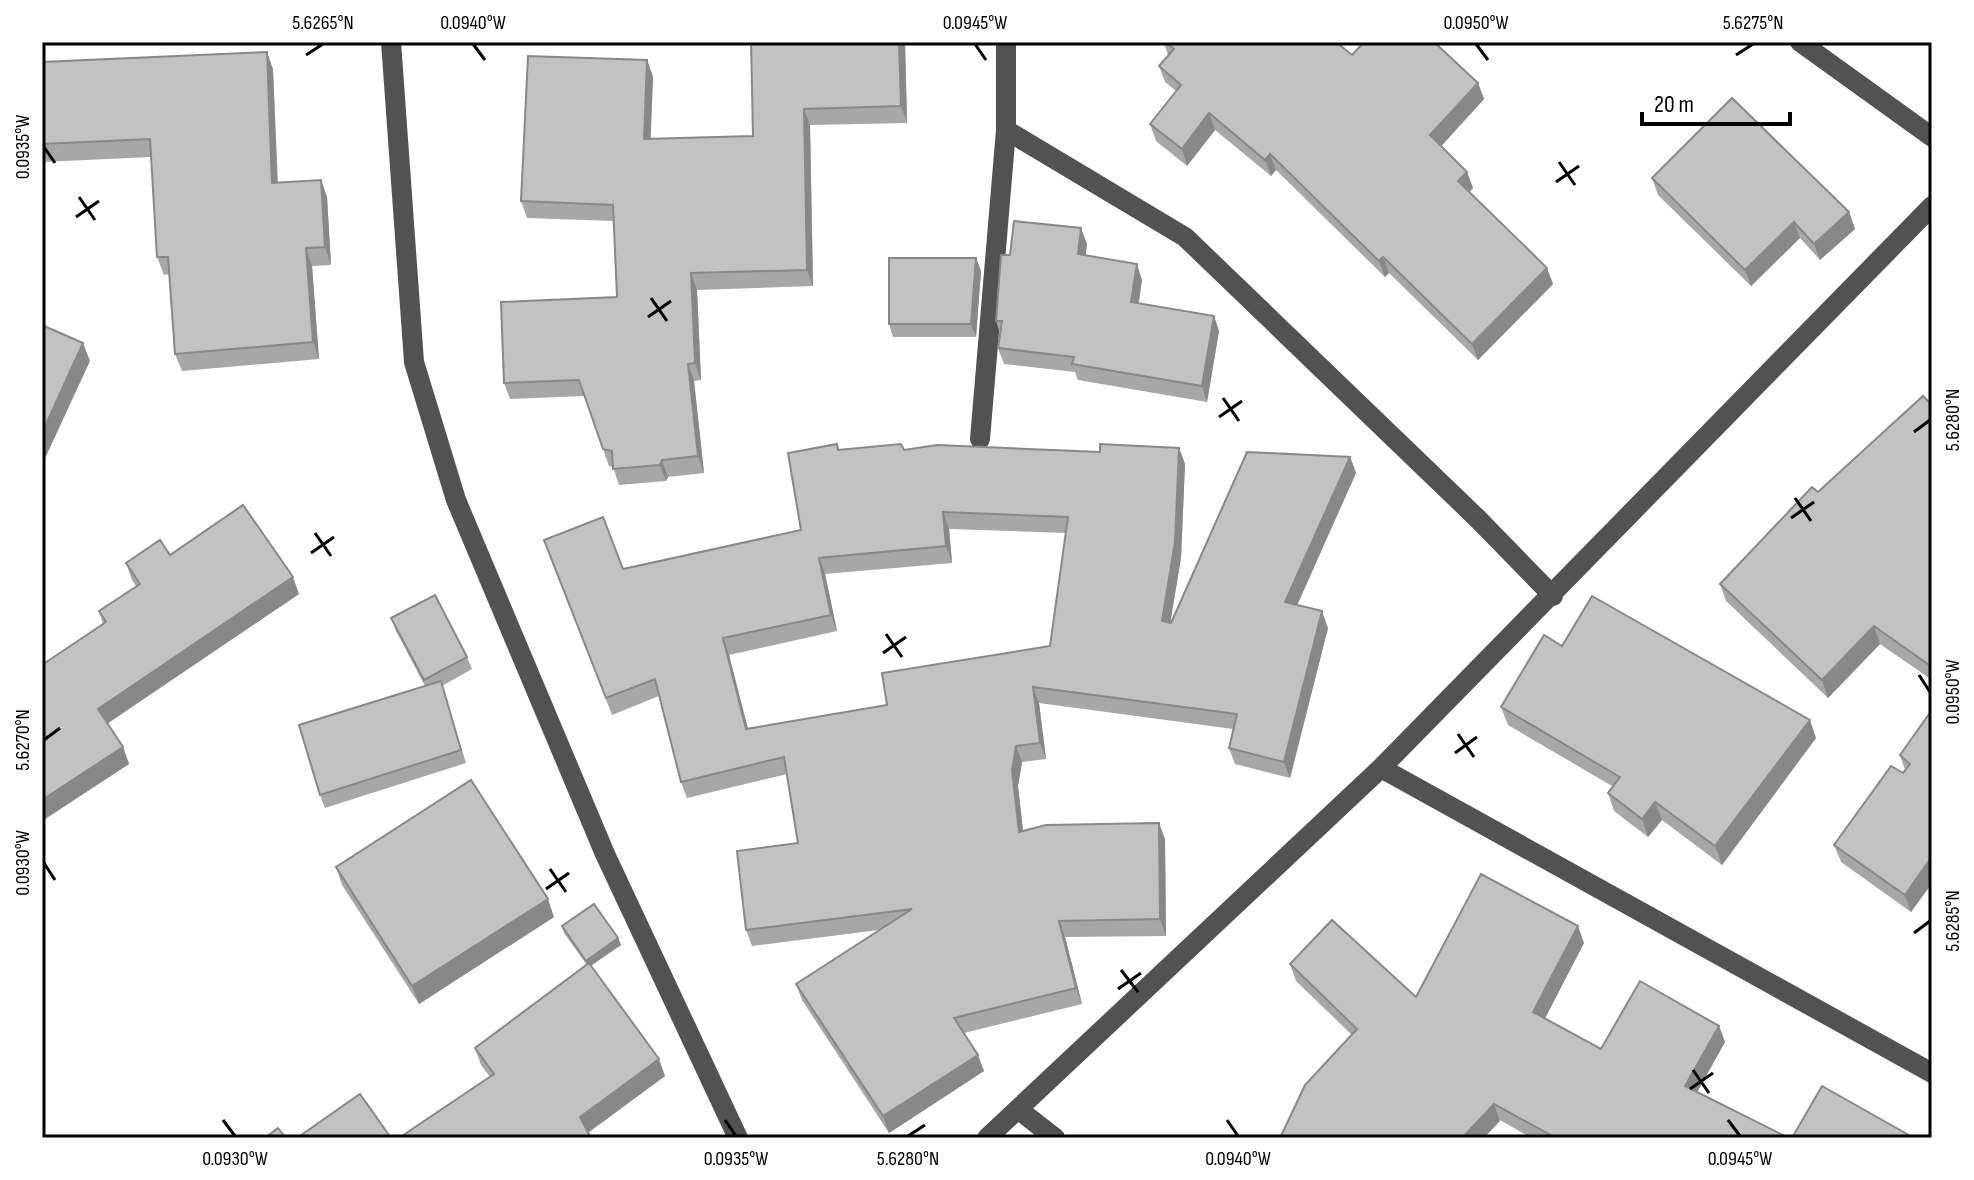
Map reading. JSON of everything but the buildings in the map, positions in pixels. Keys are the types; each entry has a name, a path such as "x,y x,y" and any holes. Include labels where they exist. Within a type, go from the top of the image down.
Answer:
{"street":[{"path":"391,42 414,362 456,500 605,854 738,1138"},
{"path":"980,439 1006,130 1006,42"},
{"path":"1800,42 1932,137"},
{"path":"1006,130 1185,237 1553,596"},
{"path":"987,1138 1381,768 1553,596 1932,206"},
{"path":"1381,768 1932,1073"},
{"path":"1019,1110 1055,1138"}]}
